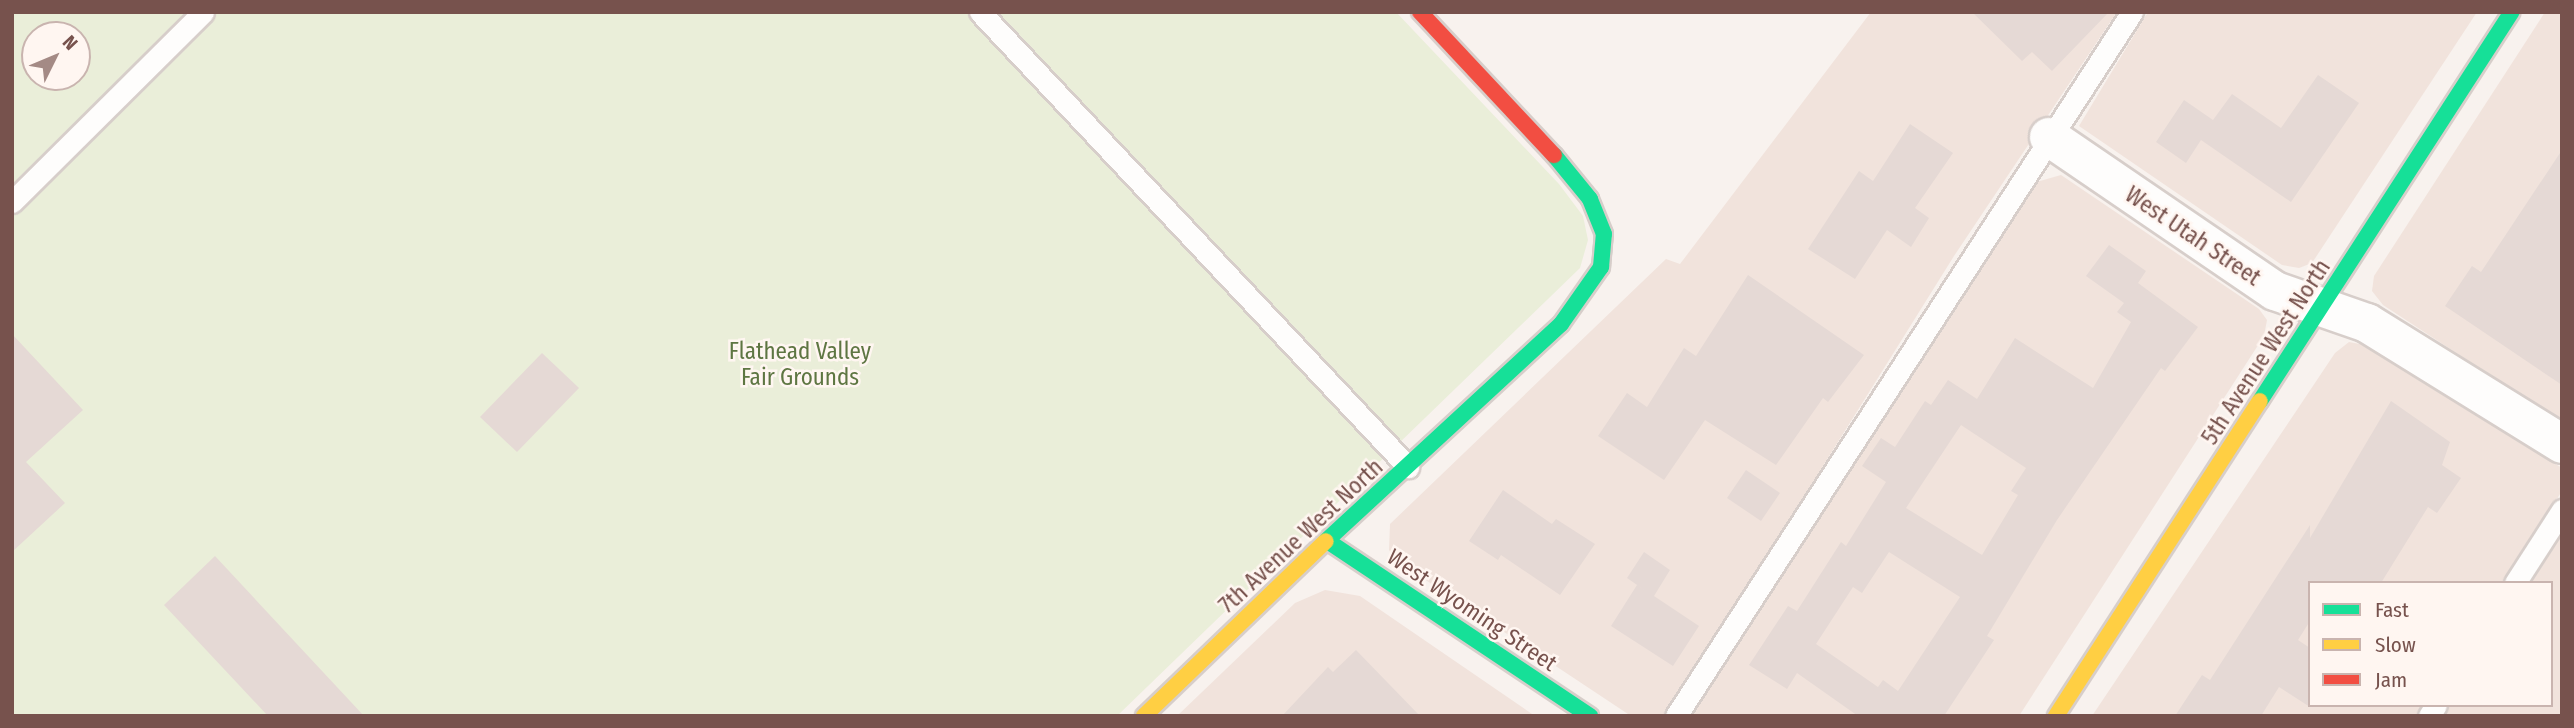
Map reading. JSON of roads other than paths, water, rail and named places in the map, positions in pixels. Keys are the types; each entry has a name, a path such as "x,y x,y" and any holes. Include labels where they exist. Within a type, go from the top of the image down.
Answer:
{"street":[{"name":"7th Avenue West North","path":"1144,716 1585,297 1601,267 1604,234 1590,200 1565,166 1420,12"},
{"name":"5th Avenue West North","path":"2056,716 2512,12"},
{"name":"West Utah Street","path":"2049,137 2274,291 2367,323 2562,444"},
{"name":"West Wyoming Street","path":"1329,542 1590,716"}],"lane":[{"path":"12,202 203,12"},
{"path":"980,12 1408,467"},
{"path":"1675,716 2132,12"},
{"path":"2516,581 2562,510"}],"park label":[{"name":"Flathead Valley Fair Grounds","path":"800,364"}]}
